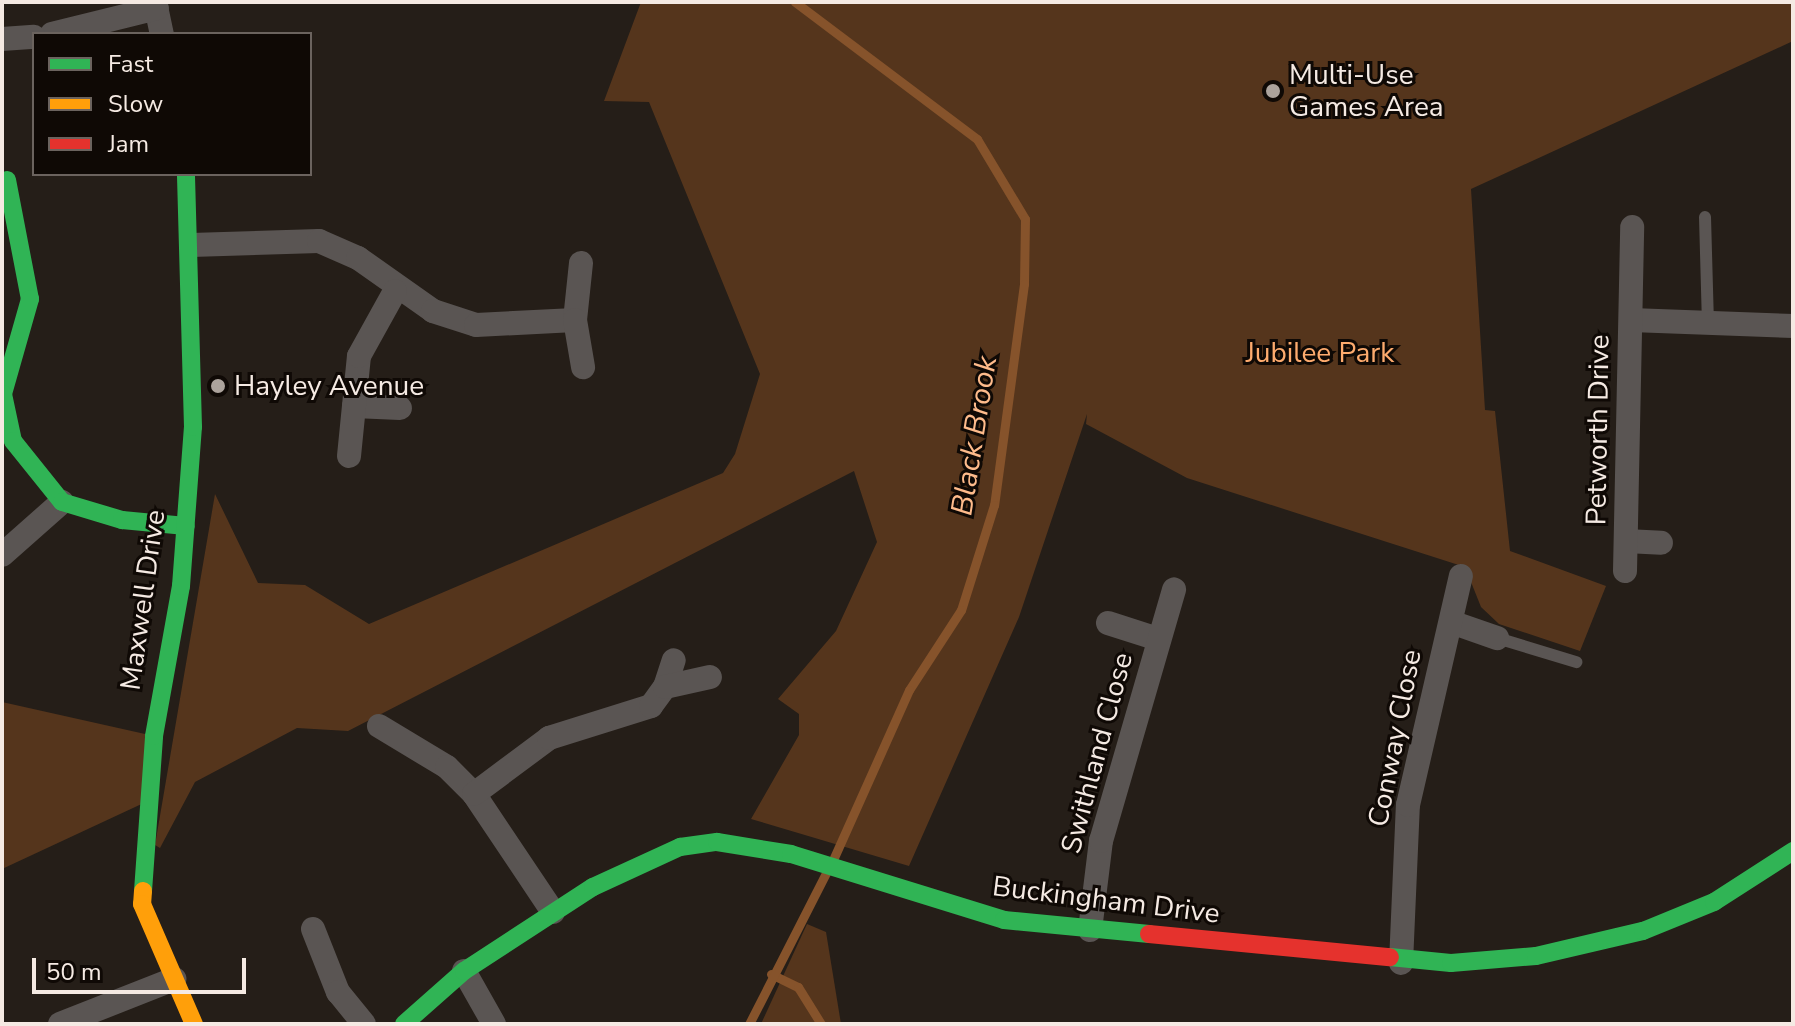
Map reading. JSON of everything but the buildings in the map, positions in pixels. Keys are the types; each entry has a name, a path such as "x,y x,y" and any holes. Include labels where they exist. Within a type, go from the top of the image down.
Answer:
{"street":[{"path":"59,32 156,5 162,32"},
{"path":"2,39 32,37"},
{"name":"Maxwell Drive","path":"186,176 191,245 186,526 154,736 142,904 194,1024"},
{"path":"7,180 9,224 30,299 3,394 5,417 25,463 62,502 122,520 186,526"},
{"name":"Petworth Drive","path":"1625,571 1632,227"},
{"path":"191,245 319,241 358,258 395,291 476,325 575,320"},
{"path":"581,263 575,320 583,367"},
{"path":"349,456 359,356 395,291"},
{"name":"Petworth Drive","path":"1631,320 1793,326"},
{"path":"354,406 400,408"},
{"path":"2,555 62,502"},
{"name":"Petworth Drive","path":"1626,541 1661,543"},
{"name":"Conway Close","path":"1401,963 1408,805 1461,576"},
{"name":"Swithland Close","path":"1090,930 1101,841 1174,589"},
{"name":"Conway Close","path":"1451,622 1497,638"},
{"name":"Swithland Close","path":"1108,623 1158,639"},
{"path":"474,794 549,738 651,706 665,687 674,660"},
{"path":"665,687 710,677"},
{"path":"379,726 447,767 474,794 553,912"},
{"name":"Buckingham Drive","path":"404,1024 464,971 553,912 622,871 680,847 753,845 1004,920 1401,963 1504,961 1603,942 1714,902 1790,863"},
{"path":"313,929 338,992 364,1024"},
{"path":"464,971 494,1024"},
{"path":"60,1024 174,979"}],"lane":[{"path":"1705,217 1708,323"},
{"path":"1497,638 1576,662"}],"green space":[{"name":"Jubilee Park","path":"641,2 1793,2 1793,41 1471,189 1485,410 1495,411 1510,551 1606,586 1580,651 1499,624 1481,607 1465,567 1187,478 1086,424 1087,414 1019,617 909,866 751,819 799,735 799,714 778,699 836,631 877,542 854,471 348,731 297,728 195,782 160,848 155,845 215,494 258,583 305,585 369,624 723,473 735,454 760,374 649,102 604,101"},
{"path":"2,702 154,736 148,801 2,869"},
{"path":"807,924 826,932 841,1024 761,1024"}],"waterway":[{"name":"Black Brook","path":"795,2 977,139 1025,219 1024,284 994,505 961,610 909,690 834,858"},
{"name":"Black Brook","path":"749,1024 827,871"},
{"path":"771,974 798,987 821,1024"}],"traffic: fast":[{"path":"143,891 154,736 181,586 193,427 186,176"},
{"path":"7,180 30,299 3,394 13,441 62,502 122,520 186,526"},
{"path":"404,1024 464,971 593,887 680,847 717,842 791,854 1004,920 1149,934"},
{"path":"1390,957 1451,963 1536,956 1643,931 1714,902 1793,851"}],"traffic: slow":[{"path":"143,891 142,904 194,1024"}],"traffic: jam":[{"path":"1149,934 1390,957"}],"place":[{"name":"Multi-Use Games Area","path":"1273,91"},
{"name":"Hayley Avenue","path":"218,386"}]}
